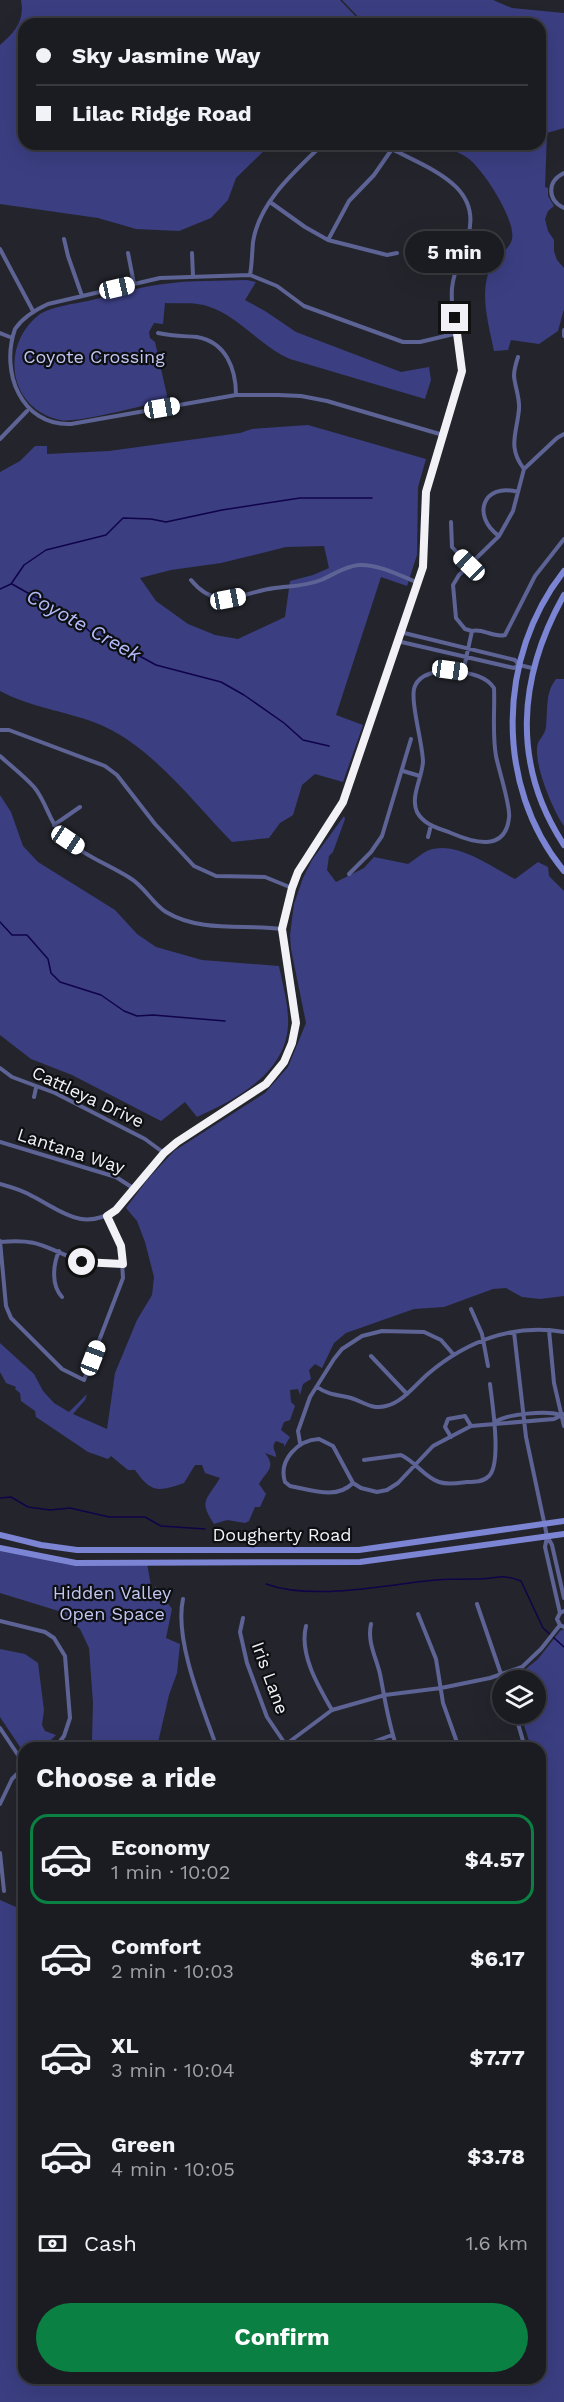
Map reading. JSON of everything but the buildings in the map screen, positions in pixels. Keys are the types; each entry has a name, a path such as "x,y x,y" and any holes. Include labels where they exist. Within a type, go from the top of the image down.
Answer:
{"main road":[{"path":"564,571 530,628 519,665 513,699 512,726 519,775 529,812 541,837 564,871"},
{"path":"564,595 548,622 532,668 527,708 529,753 538,792 556,834 564,845"},
{"name":"Dougherty Road","path":"0,1535 41,1545 77,1550 358,1550 564,1521"},
{"name":"Dougherty Road","path":"0,1548 76,1563 360,1562 564,1534"}],"street":[{"path":"250,275 253,242 270,202 298,168 317,150"},
{"path":"328,240 349,201 374,175 391,150"},
{"path":"0,1184 24,1192 80,1220 96,1220 107,1216 116,1210 164,1153 177,1142 266,1084 284,1062 292,1043 296,1023 282,929 292,888 303,864 343,802 423,567 426,492 462,371 452,303 455,271 471,224 470,209 459,188 448,179 394,150"},
{"path":"564,173 555,180 550,193 552,199 564,208"},
{"path":"270,202 328,240 387,255 397,253"},
{"path":"64,239 82,296"},
{"path":"0,249 33,311"},
{"path":"128,253 134,284"},
{"path":"192,253 193,276"},
{"path":"443,435 327,401 301,396 236,395 56,425 27,411 15,398 6,369 6,354 15,329 33,311 48,304 160,278 193,276 250,275 277,286 303,306 403,342 420,342 458,333"},
{"path":"564,330 564,336"},
{"path":"0,333 11,337"},
{"path":"158,333 211,341 229,360 235,373 236,395"},
{"path":"518,357 514,374 519,409 514,432 514,447 516,456 524,469"},
{"path":"0,439 27,411"},
{"path":"564,434 524,469 513,511 499,536 459,575 453,585 456,618 465,629 496,636 505,635 535,576 564,539"},
{"path":"499,536 486,524 484,505 491,494 500,490 518,492"},
{"path":"451,522 452,547 469,565"},
{"path":"192,580 199,589 215,598 228,599 276,588 310,584 348,567 360,565 374,567 416,582"},
{"path":"463,672 472,631"},
{"path":"400,632 515,660 519,665 532,668"},
{"path":"397,641 514,668 519,665"},
{"path":"438,670 463,672 489,680 494,688 496,754 509,810 509,818 502,833 495,840 484,843 473,842 431,825 423,820 416,810 415,799 423,764 414,701 415,685 419,679 438,670"},
{"path":"0,730 9,730 105,766 117,776 177,849 202,871 216,876 265,877 292,888"},
{"path":"349,874 371,852 382,836 411,739"},
{"path":"0,756 33,786 54,825 68,840 137,883 156,905 168,913 182,919 213,926 257,926 282,929"},
{"path":"403,771 420,776"},
{"path":"54,825 80,807"},
{"path":"428,837 431,825"},
{"name":"Cattleya Drive","path":"0,1069 12,1077 36,1088 55,1093 145,1138 164,1153"},
{"path":"34,1097 36,1088"},
{"name":"Lantana Way","path":"0,1142 116,1177 133,1188"},
{"path":"107,1216 121,1246 123,1264 121,1287 84,1380 62,1369 11,1318 6,1306 0,1242 25,1240 39,1243 89,1263 123,1264"},
{"path":"59,1251 54,1271 56,1288 62,1297"},
{"path":"471,1309 483,1338 488,1366"},
{"path":"549,1330 552,1371 564,1426"},
{"path":"317,1387 329,1394 376,1407 391,1404 407,1394 454,1355 483,1338 514,1332 549,1330 564,1332"},
{"path":"300,1443 298,1431 310,1397 342,1349 362,1336 397,1331 434,1335 454,1355"},
{"path":"514,1332 524,1422 547,1536 552,1545 564,1598"},
{"path":"372,1356 407,1394"},
{"path":"364,1460 401,1455 429,1477 441,1483 482,1480 490,1474 494,1465 494,1422 490,1384"},
{"path":"352,1483 345,1489 332,1494 287,1484 284,1476 288,1457 300,1443 319,1438 330,1443 352,1483 369,1491 387,1490 398,1483 433,1446 471,1426 523,1415 552,1412 563,1414"},
{"path":"494,1422 501,1424 554,1419 563,1414"},
{"path":"451,1437 445,1427 448,1419 465,1416 471,1426"},
{"path":"513,1670 522,1667 560,1627 557,1619 562,1612 545,1547 547,1536"},
{"path":"183,1599 180,1611 189,1665 215,1742"},
{"path":"477,1604 499,1670"},
{"path":"418,1614 436,1659 447,1719 457,1742"},
{"name":"Iris Lane","path":"243,1618 240,1632 247,1662 267,1717 284,1742"},
{"path":"0,1621 45,1632 54,1638 65,1656 70,1718 60,1742"},
{"path":"371,1624 369,1633 384,1695 387,1719 395,1742"},
{"path":"306,1626 303,1638 307,1657 332,1710"},
{"path":"292,1742 332,1710 384,1695 441,1688 492,1676"},
{"path":"518,1724 523,1742"},
{"path":"0,1728 18,1756"},
{"path":"373,1742 392,1735"},
{"path":"0,1804 12,1779 18,1772"},
{"path":"0,1853 4,1892"}],"green space":[{"path":"21,0 340,0 357,18 21,18"},
{"path":"342,0 493,0 512,8 564,13 564,128 547,133 545,187 548,188 548,196 554,206 548,211 545,219 548,231 554,240 557,260 564,268 564,309 558,331 539,344 511,340 508,350 494,351 486,310 485,288 490,269 511,243 512,231 498,196 483,174 469,159 453,150 546,150 546,18 359,18"},
{"path":"18,26 18,150 265,150 236,178 228,200 211,218 179,231 136,229 98,218 0,204 0,45"},
{"name":"Coyote Crossing","path":"247,280 256,282 245,300 296,332 401,372 429,367 431,380 425,399 290,359 269,347 219,311 202,305 186,303 165,303 163,324 154,323 149,332 150,338 155,342 168,400 96,416 60,420 42,413 29,403 20,389 15,374 15,358 19,342 27,327 45,311 155,285"},
{"path":"308,425 426,459 418,487 417,555 407,586 381,577 336,715 363,725 343,782 315,774 302,785 293,815 280,823 269,838 232,842 169,775 134,744 96,723 23,701 0,691 0,472 20,461 35,446 47,446 47,454 109,451 240,433 252,429","holes":["324,546 329,568 290,581 285,617 238,639 215,635 188,624 156,601 140,578 171,570 221,563 286,547"]},
{"path":"556,679 564,679 564,826 545,786 537,751 538,743 544,734 552,684"},
{"path":"0,795 11,812 23,846 38,862 115,910 137,934 156,947 202,960 279,966 288,1011 285,1043 278,1058 256,1083 227,1102 197,1117 185,1102 161,1121 72,1075 31,1059 0,1035"},
{"path":"344,816 345,819 333,852 329,856 327,870 336,882 364,868 374,857 408,864 427,851 438,848 461,851 515,879 538,862 548,867 549,876 564,891 564,1296 540,1299 522,1297 506,1288 493,1289 444,1307 414,1309 346,1333 334,1343 322,1368 315,1364 309,1370 311,1379 303,1384 300,1395 298,1389 290,1390 291,1402 295,1406 290,1420 284,1422 281,1430 290,1437 284,1447 284,1444 276,1441 274,1446 276,1457 265,1453 270,1466 259,1484 266,1494 260,1507 255,1507 249,1521 245,1523 227,1520 214,1524 205,1505 220,1478 205,1473 202,1465 195,1465 184,1483 161,1489 151,1487 135,1470 128,1470 111,1456 108,1459 88,1452 36,1417 35,1411 21,1401 16,1387 6,1383 0,1372 0,1343 34,1374 43,1391 54,1403 69,1412 87,1394 85,1400 73,1414 107,1429 115,1373 137,1320 152,1295 154,1277 137,1221 126,1208 147,1180 174,1151 265,1093 288,1067 306,1023 291,949 290,935 294,904 312,860"},
{"name":"Hidden Valley Open Space","path":"0,1548 76,1563 147,1563 152,1592 155,1592 155,1586 172,1609 166,1638 180,1644 177,1673 169,1695 158,1742 90,1742 93,1703 89,1648 80,1629 66,1618 65,1613 0,1593"},
{"path":"564,1629 564,2402 0,2402 0,1900 18,1906 18,2384 546,2384 546,1742 529,1742 524,1724 546,1724 546,1670 524,1670 538,1659"},
{"path":"0,1649 25,1654 38,1663 44,1710 42,1725 45,1731 56,1735 49,1742 18,1742 18,1744 0,1717"}],"waterway":[{"path":"0,589 11,584 24,565 46,550 106,535 123,518 166,522 222,510 300,498 372,498"},
{"name":"Coyote Creek","path":"12,584 79,622 95,636 112,641 156,665 221,682 284,723 303,740 329,746"},
{"path":"0,922 12,935 27,935 48,959 51,973 60,982 101,995 124,1011 137,1016 153,1015 225,1021"},
{"path":"0,1498 11,1497 28,1507 50,1510 70,1508 109,1517 145,1517 161,1526 205,1529"},
{"path":"266,1584 285,1589 327,1592 435,1580 508,1577 521,1581 543,1628 564,1647"}],"route":[{"path":"82,1262 123,1264 121,1246 107,1216 116,1210 164,1153 177,1142 266,1084 284,1062 292,1043 296,1023 295,1003 282,929 285,913 298,872 343,802 423,567 426,492 462,371 455,318"}]}
